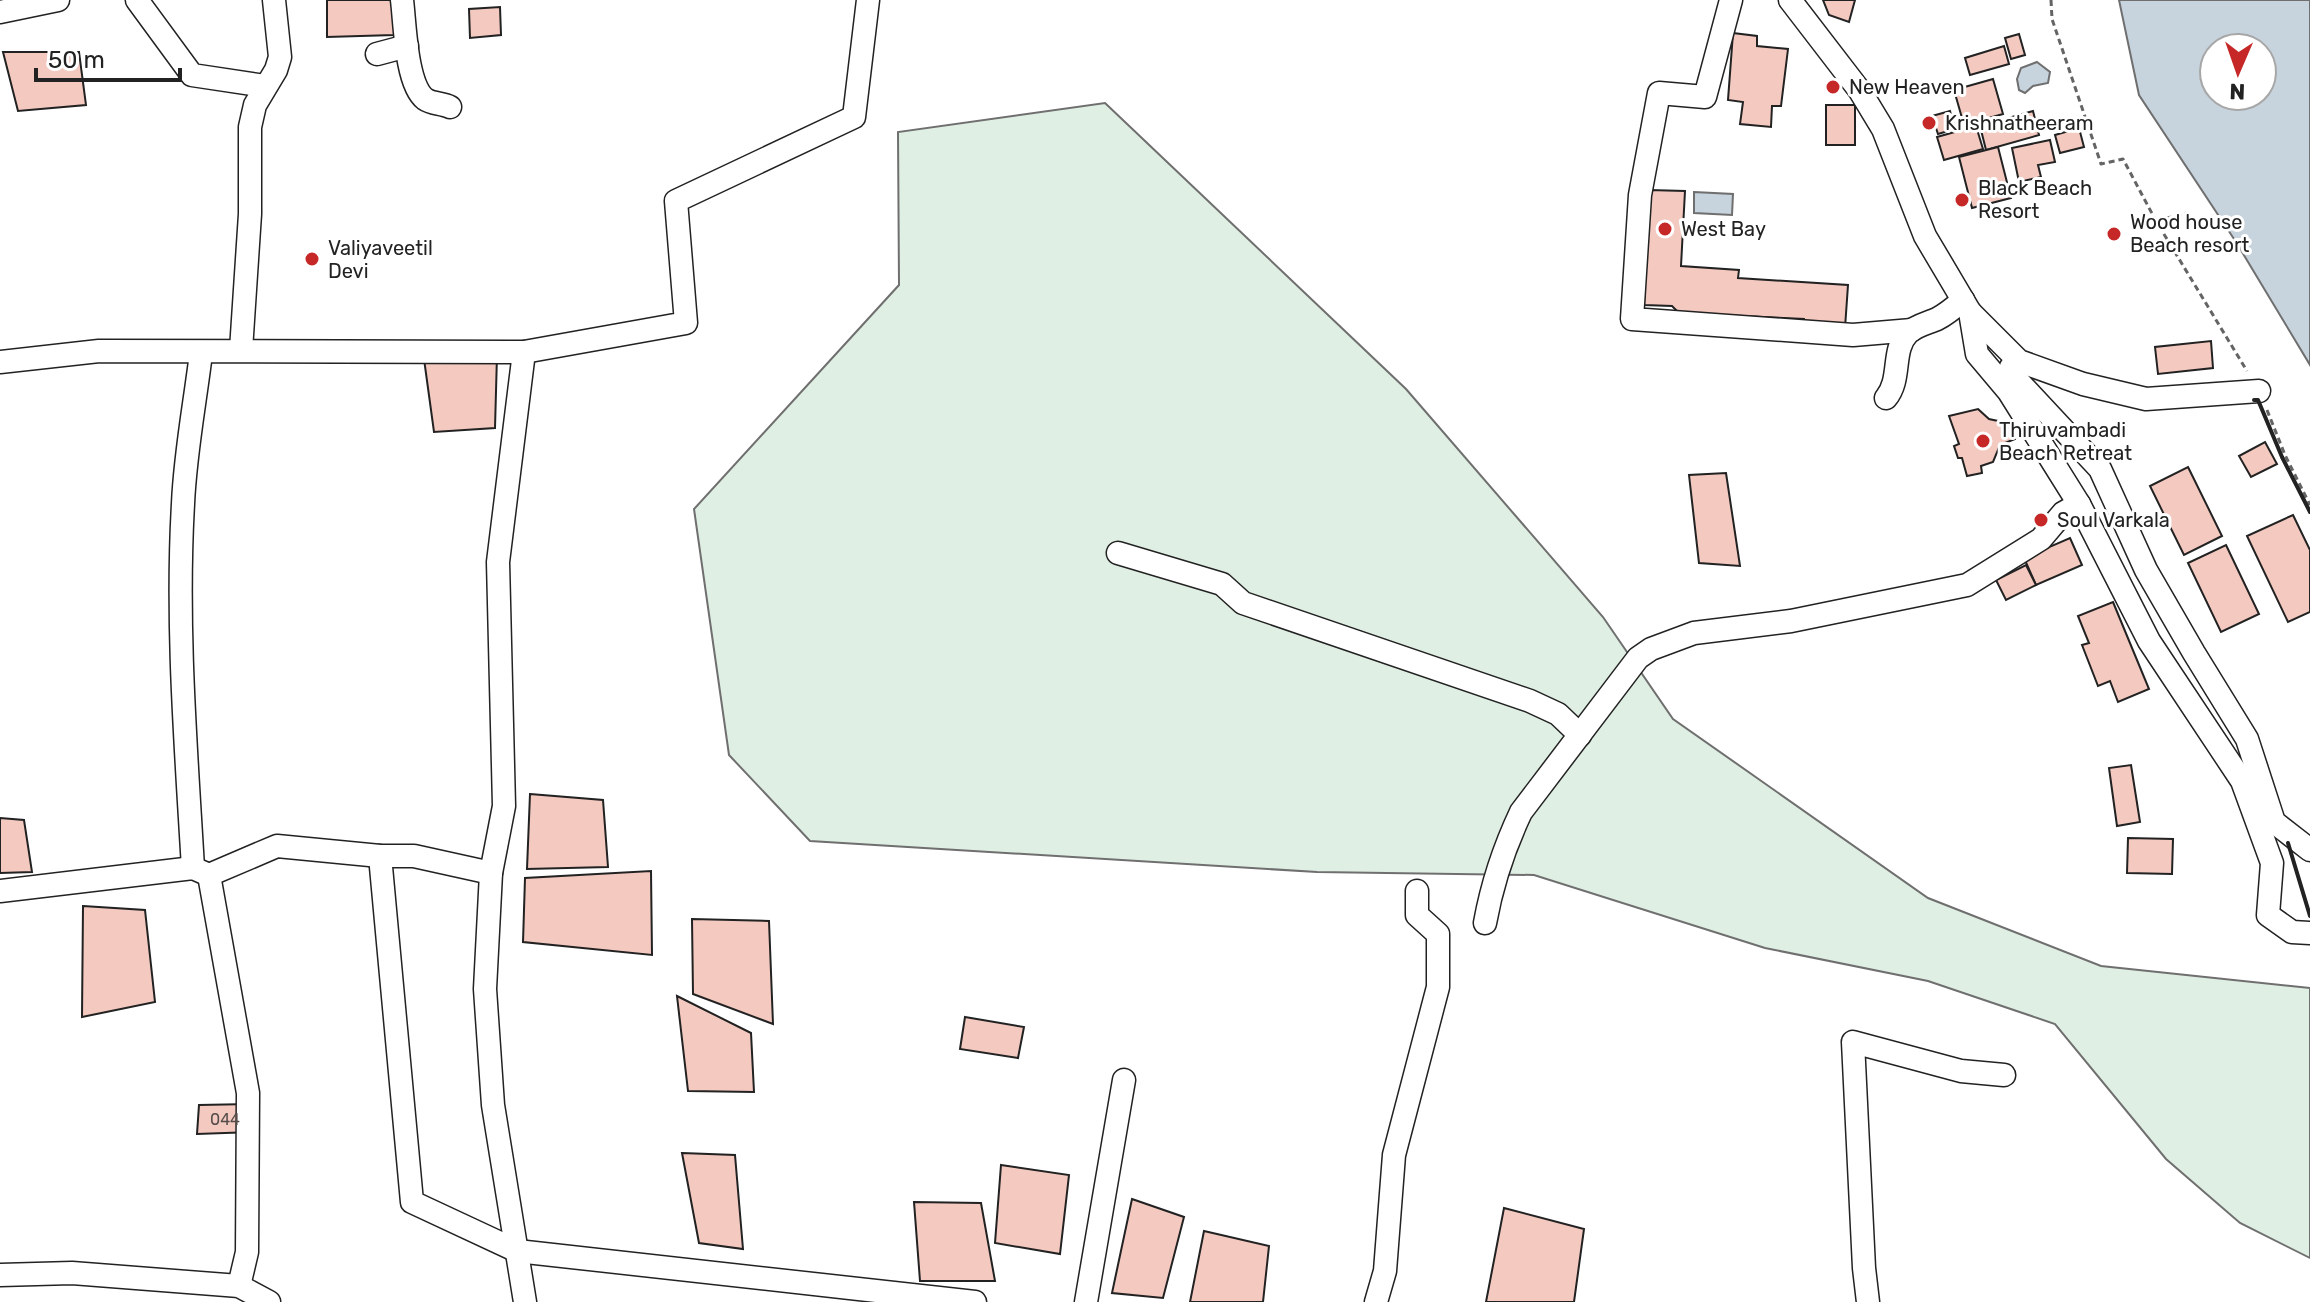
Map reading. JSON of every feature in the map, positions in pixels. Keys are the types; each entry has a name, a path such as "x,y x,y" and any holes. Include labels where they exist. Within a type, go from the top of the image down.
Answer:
{"street":[{"path":"0,12 58,0"},
{"path":"137,0 192,75 265,86"},
{"path":"241,350 250,214 250,127 255,105 276,70 280,57 274,0"},
{"path":"402,0 407,46 420,92 433,103 450,107"},
{"path":"0,362 99,351 524,352 686,323 676,201 854,117 868,0"},
{"path":"1731,0 1705,97 1659,93 1640,195 1632,319 1853,335 1912,330 1966,306"},
{"path":"1790,0 1860,91 1883,129 1925,236 1966,306 2006,358 2016,379 2100,469 2146,570 2247,739 2274,822 2310,850"},
{"path":"377,54 407,46"},
{"path":"1966,306 2019,361 2083,384 2146,399 2259,391"},
{"path":"1966,306 1977,354 2009,392 2079,504 2149,641 2242,781 2272,863 2268,915 2292,932 2310,933"},
{"path":"1886,398 1896,382 1902,344 1912,330"},
{"path":"524,352 498,562 504,806 491,873 485,989 493,1105 525,1302"},
{"path":"201,353 183,503 185,730 201,872 248,1093 247,1252 239,1286"},
{"path":"1485,923 1492,885 1521,812 1638,658 1651,649 1694,633 1791,621 1967,585 2041,539 2063,513 2079,504"},
{"path":"1118,553 1222,584 1243,603 1530,701 1558,714 1580,735"},
{"path":"0,891 201,872 277,846 380,856 414,856 491,873"},
{"path":"380,856 412,1202 517,1251 975,1302"},
{"path":"1376,1302 1385,1271 1394,1155 1438,987 1438,934 1417,915 1417,891"},
{"path":"1868,1302 1853,1042 1961,1071 2004,1075"},
{"path":"1086,1302 1124,1080"},
{"path":"0,1275 72,1273 239,1286 269,1302"}],"path":[{"path":"2051,0 2052,19 2101,164 2123,159 2156,221 2259,391 2285,455 2310,505"},
{"path":"2156,221 2187,213"}],"green space":[{"path":"1105,103 1406,389 1603,617 1673,719 1928,898 2101,966 2310,988 2310,1258 2240,1223 2166,1159 2055,1024 1928,981 1765,948 1534,875 1317,872 810,841 729,755 694,509 899,285 898,132"}],"shaded area":[{"path":"2119,0 2310,0 2310,365 2236,242 2139,95"},
{"path":"2037,62 2050,72 2048,83 2033,86 2025,93 2019,90 2017,79 2021,68"},
{"path":"1694,192 1733,194 1732,215 1694,213"}],"building":[{"path":"327,0 394,0 394,35 327,37"},
{"path":"1823,0 1855,0 1849,22 1829,15"},
{"path":"500,7 501,35 470,38 469,9"},
{"path":"1733,33 1757,36 1757,46 1788,49 1781,106 1772,106 1771,127 1740,124 1743,102 1728,100"},
{"path":"2019,34 2025,55 2011,59 2005,38"},
{"path":"2004,46 2009,64 1970,75 1965,58"},
{"path":"3,52 79,52 86,105 18,111"},
{"path":"1993,79 2003,114 1964,125 1954,90"},
{"path":"1826,105 1855,105 1855,145 1826,145"},
{"path":"1950,111 1955,129 1938,134 1932,116"},
{"path":"2033,111 2039,135 1986,150 1980,126"},
{"path":"1976,126 1983,149 1944,160 1937,137"},
{"path":"2079,128 2084,147 2060,153 2055,135"},
{"path":"2050,140 2055,162 2038,165 2041,177 2019,182 2012,148"},
{"path":"1998,147 2011,198 1972,208 1959,157"},
{"name":"West Bay","path":"1649,190 1685,191 1681,266 1739,270 1738,278 1848,285 1845,328 1805,327 1804,319 1679,313 1672,306 1644,305"},
{"path":"2211,341 2213,368 2158,374 2155,347"},
{"path":"497,355 495,428 434,432 424,359"},
{"name":"Thiruvambadi Beach Retreat","path":"1978,409 1989,419 2017,425 2015,439 2000,445 1993,462 1981,466 1982,473 1967,476 1962,458 1958,458 1954,446 1959,444 1949,416"},
{"path":"2265,442 2277,464 2251,477 2239,456"},
{"path":"2188,467 2222,536 2184,555 2150,486"},
{"path":"1726,473 1740,566 1699,563 1689,475"},
{"path":"2293,515 2310,550 2310,612 2288,622 2247,536"},
{"path":"2070,538 2082,565 2036,585 2024,558"},
{"path":"2226,545 2259,614 2221,632 2188,563"},
{"path":"2026,565 2036,585 2006,600 1996,580"},
{"path":"2113,602 2149,689 2118,702 2110,681 2098,686 2082,645 2089,643 2078,616"},
{"path":"2131,765 2140,822 2117,826 2109,768"},
{"path":"530,794 603,800 608,867 527,869"},
{"path":"0,818 24,820 32,872 0,873"},
{"path":"2128,838 2173,839 2172,874 2127,873"},
{"path":"651,871 652,955 523,942 525,878"},
{"path":"83,906 145,910 155,1002 82,1017"},
{"path":"692,919 769,921 773,1024 693,994"},
{"path":"677,996 751,1033 754,1092 688,1091"},
{"path":"965,1017 1024,1027 1018,1058 960,1049"},
{"path":"250,1104 253,1132 197,1134 199,1105"},
{"path":"682,1153 735,1155 743,1249 699,1243"},
{"path":"1001,1165 1069,1175 1060,1254 995,1243"},
{"path":"1132,1199 1184,1217 1163,1298 1112,1293"},
{"path":"914,1202 981,1203 995,1281 920,1281"},
{"path":"1504,1208 1584,1229 1574,1302 1486,1302"},
{"path":"1204,1231 1269,1246 1263,1302 1190,1302"}],"wall":[{"path":"2254,400 2258,400 2310,512"},
{"path":"2288,843 2310,916"}],"place":[{"name":"New Heaven","path":"1833,87"},
{"name":"Krishnatheeram","path":"1929,123"},
{"name":"Black Beach Resort","path":"1962,200"},
{"name":"West Bay","path":"1665,229"},
{"name":"Wood house Beach resort","path":"2114,234"},
{"name":"Valiyaveetil Devi","path":"312,259"},
{"name":"Thiruvambadi Beach Retreat","path":"1983,441"},
{"name":"Soul Varkala","path":"2041,520"}]}
